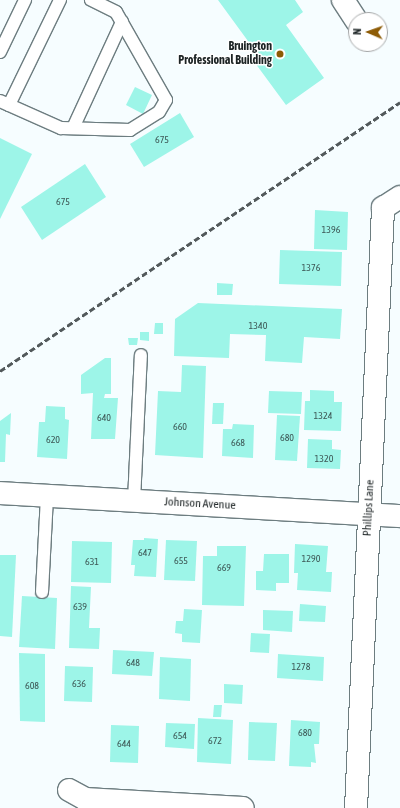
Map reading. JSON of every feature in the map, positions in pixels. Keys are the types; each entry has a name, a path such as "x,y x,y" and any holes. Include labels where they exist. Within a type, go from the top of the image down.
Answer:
{"street":[{"path":"343,0 351,12"},
{"name":"Phillips Lane","path":"356,808 368,514 392,202"},
{"name":"Johnson Avenue","path":"0,493 400,516"},
{"path":"69,790 85,799 243,808"}],"lane":[{"path":"0,52 25,0"},
{"path":"60,0 5,103 62,128 130,130 159,112 166,100 116,12 91,0"},
{"path":"73,128 122,22"},
{"path":"134,501 141,355"},
{"path":"42,592 47,496"}],"building":[{"name":"Bruington Professional Building","path":"218,0 295,0 303,12 286,25 324,78 286,105 250,56 256,52"},
{"path":"135,87 152,95 143,114 126,105"},
{"path":"180,113 194,137 144,167 130,144"},
{"path":"0,138 32,154 0,219"},
{"path":"85,164 106,197 42,240 21,207"},
{"path":"315,210 348,212 347,250 314,249"},
{"path":"280,250 342,252 341,286 279,284"},
{"path":"217,283 233,284 232,295 217,295"},
{"path":"198,303 342,309 340,339 304,337 302,363 265,361 266,335 230,334 229,358 174,356 175,319"},
{"path":"155,323 163,323 163,334 154,334"},
{"path":"140,332 149,332 149,341 140,340"},
{"path":"128,338 138,338 137,345 129,345"},
{"path":"105,358 111,358 111,394 105,394 104,398 118,398 115,439 91,439 93,393 81,394 81,375"},
{"path":"182,365 206,366 203,458 155,455 158,391 181,392"},
{"path":"310,390 334,391 334,402 342,402 341,431 304,430 305,401 310,401"},
{"path":"269,391 302,392 301,414 268,413"},
{"path":"213,403 224,403 223,424 212,424"},
{"path":"46,406 65,407 65,419 69,420 67,459 37,457 39,422 45,422"},
{"path":"11,413 10,435 6,434 5,462 0,462 0,421"},
{"path":"277,415 300,416 297,461 275,460"},
{"path":"233,424 254,425 253,458 222,456 223,429 232,429"},
{"path":"308,439 332,440 332,449 341,450 340,469 307,468"},
{"path":"144,538 158,539 156,577 134,576 135,565 131,565 133,540 144,540"},
{"path":"166,540 197,541 195,581 164,580"},
{"path":"72,541 112,542 111,583 71,582"},
{"path":"295,544 328,546 326,572 332,572 331,592 297,590 298,573 294,573"},
{"path":"217,546 246,546 244,606 202,605 203,556 217,556"},
{"path":"264,554 289,554 289,583 276,583 276,591 256,590 256,571 263,571"},
{"path":"0,555 16,555 12,637 0,636"},
{"path":"71,586 91,587 89,628 100,628 99,649 69,648"},
{"path":"22,596 57,598 55,649 19,647"},
{"path":"300,604 326,606 325,622 299,621"},
{"path":"184,609 202,610 200,643 182,642 182,634 175,633 176,621 183,621"},
{"path":"263,610 293,611 292,632 263,630"},
{"path":"251,633 270,634 269,653 250,652"},
{"path":"113,650 154,652 152,676 112,674"},
{"path":"19,653 45,654 45,722 20,721"},
{"path":"278,654 324,657 323,681 277,678"},
{"path":"160,657 191,659 190,701 159,699"},
{"path":"65,666 93,667 92,702 64,701"},
{"path":"224,684 243,685 242,704 224,703"},
{"path":"214,705 222,705 221,717 213,717"},
{"path":"198,718 233,720 231,764 197,762"},
{"path":"291,720 320,722 319,744 314,744 316,763 311,762 311,767 289,766"},
{"path":"249,722 277,723 275,761 248,760"},
{"path":"166,723 195,724 194,749 165,747"},
{"path":"111,725 139,726 138,763 110,762"}],"railway":[{"path":"0,371 400,102"}],"place":[{"name":"Bruington Professional Building","path":"280,54"}]}
